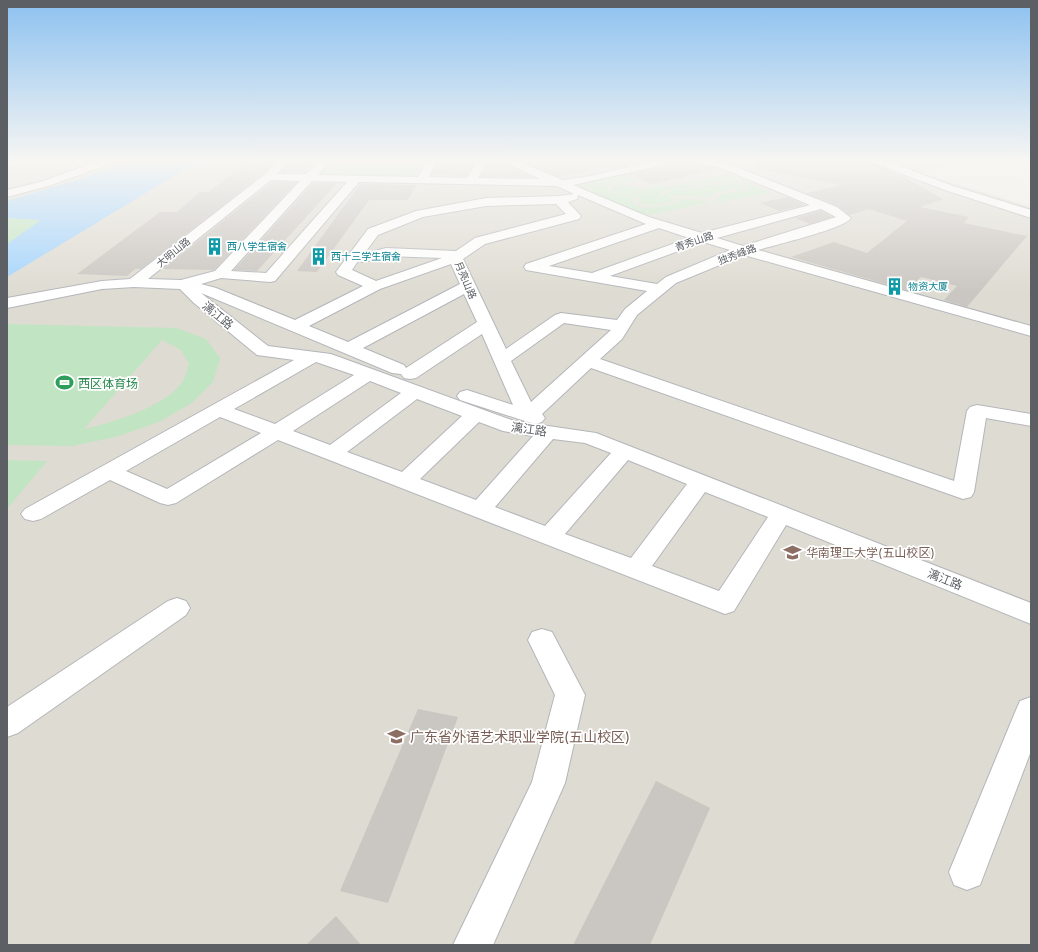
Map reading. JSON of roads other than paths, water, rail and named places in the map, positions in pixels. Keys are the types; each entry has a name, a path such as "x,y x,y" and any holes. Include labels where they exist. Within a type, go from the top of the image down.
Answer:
{"street":[{"name":"大明山路","path":"134,282 233,204"},
{"path":"220,274 286,204"},
{"path":"184,285 220,274 270,278 334,204"},
{"path":"375,286 343,272 373,232 420,214 473,204"},
{"name":"月亮山路","path":"528,416 468,286 458,256 480,241 575,216 563,204"},
{"path":"608,204 645,220 743,250 1031,331"},
{"name":"独秀峰路","path":"528,416 616,335 632,312 671,280 743,250 845,218 816,204"},
{"path":"1001,204 1031,214"},
{"name":"青秀山路","path":"593,278 704,237 820,206"},
{"path":"659,224 531,267 660,289"},
{"path":"355,256 364,258 386,252 458,256"},
{"path":"295,327 375,286 458,256"},
{"path":"7,303 102,285 134,282 184,285 211,292 348,349 413,383 450,390 590,436"},
{"name":"漓江路","path":"184,285 199,300 263,351 325,358 368,374 413,383 476,414 510,427 590,436 1031,614"},
{"path":"348,349 468,286"},
{"path":"502,360 561,318 622,326"},
{"path":"332,453 413,383 485,324"},
{"path":"33,514 312,357"},
{"path":"588,360 963,492 977,411 1031,420"},
{"path":"110,472 168,498 277,432 368,374"},
{"path":"220,410 725,604 782,513"},
{"path":"405,481 476,414"},
{"path":"480,510 548,432"},
{"path":"549,537 625,451"},
{"path":"636,570 701,481"},
{"path":"7,724 177,608"},
{"path":"473,945 548,783 570,695 542,640"},
{"path":"967,872 1031,710"}],"water":[{"path":"7,204 127,204 7,277 7,244 41,220 7,218"}],"place":[{"name":"西八学生宿舍","path":"214,246"},
{"name":"西十三学生宿舍","path":"318,256"},
{"name":"物资大厦","path":"895,286"},
{"name":"西区体育场","path":"65,383"},
{"name":"华南理工大学(五山校区)","path":"793,552"},
{"name":"广东省外语艺术职业学院(五山校区)","path":"397,736"}]}
